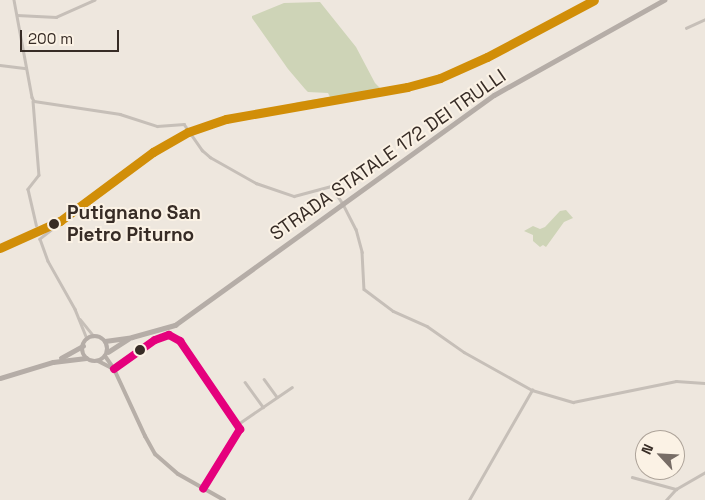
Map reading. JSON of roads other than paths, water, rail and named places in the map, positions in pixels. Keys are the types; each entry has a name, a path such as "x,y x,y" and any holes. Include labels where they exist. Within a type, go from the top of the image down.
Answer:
{"main road":[{"name":"STRADA STATALE 172 DEI TRULLI","path":"105,341 132,337 175,325 494,95 664,0"},
{"path":"0,378 73,358 86,358 98,361 106,354 105,341 94,336 86,339 82,346 53,362"},
{"name":"STRADA STATALE 172 DEI TRULLI","path":"106,354 132,337"},
{"path":"82,346 86,358"}],"street":[{"path":"14,0 26,68 34,100 38,175 28,188 36,225"},
{"path":"17,15 54,18 94,0"},
{"path":"686,28 705,19"},
{"path":"0,65 26,68"},
{"path":"34,100 120,114 158,126 180,123 188,128 206,154 256,183 294,196 331,186 344,204 360,242 364,289 393,311 427,326 464,352 532,390 573,402 676,381 705,384"},
{"path":"54,228 40,239 48,261 63,285 78,316 86,339"},
{"path":"78,316 94,336"},
{"path":"114,369 154,340 169,335 180,341 238,424 239,432 203,489"},
{"path":"106,354 144,436 155,454 178,474 224,500"},
{"path":"98,361 114,369"},
{"path":"264,379 277,397"},
{"path":"245,382 263,406"},
{"path":"238,424 292,387"},
{"path":"469,500 532,390"},
{"path":"666,500 676,489 705,472"},
{"path":"632,477 676,489"}],"place":[{"name":"Putignano San Pietro Piturno","path":"54,224"}]}
